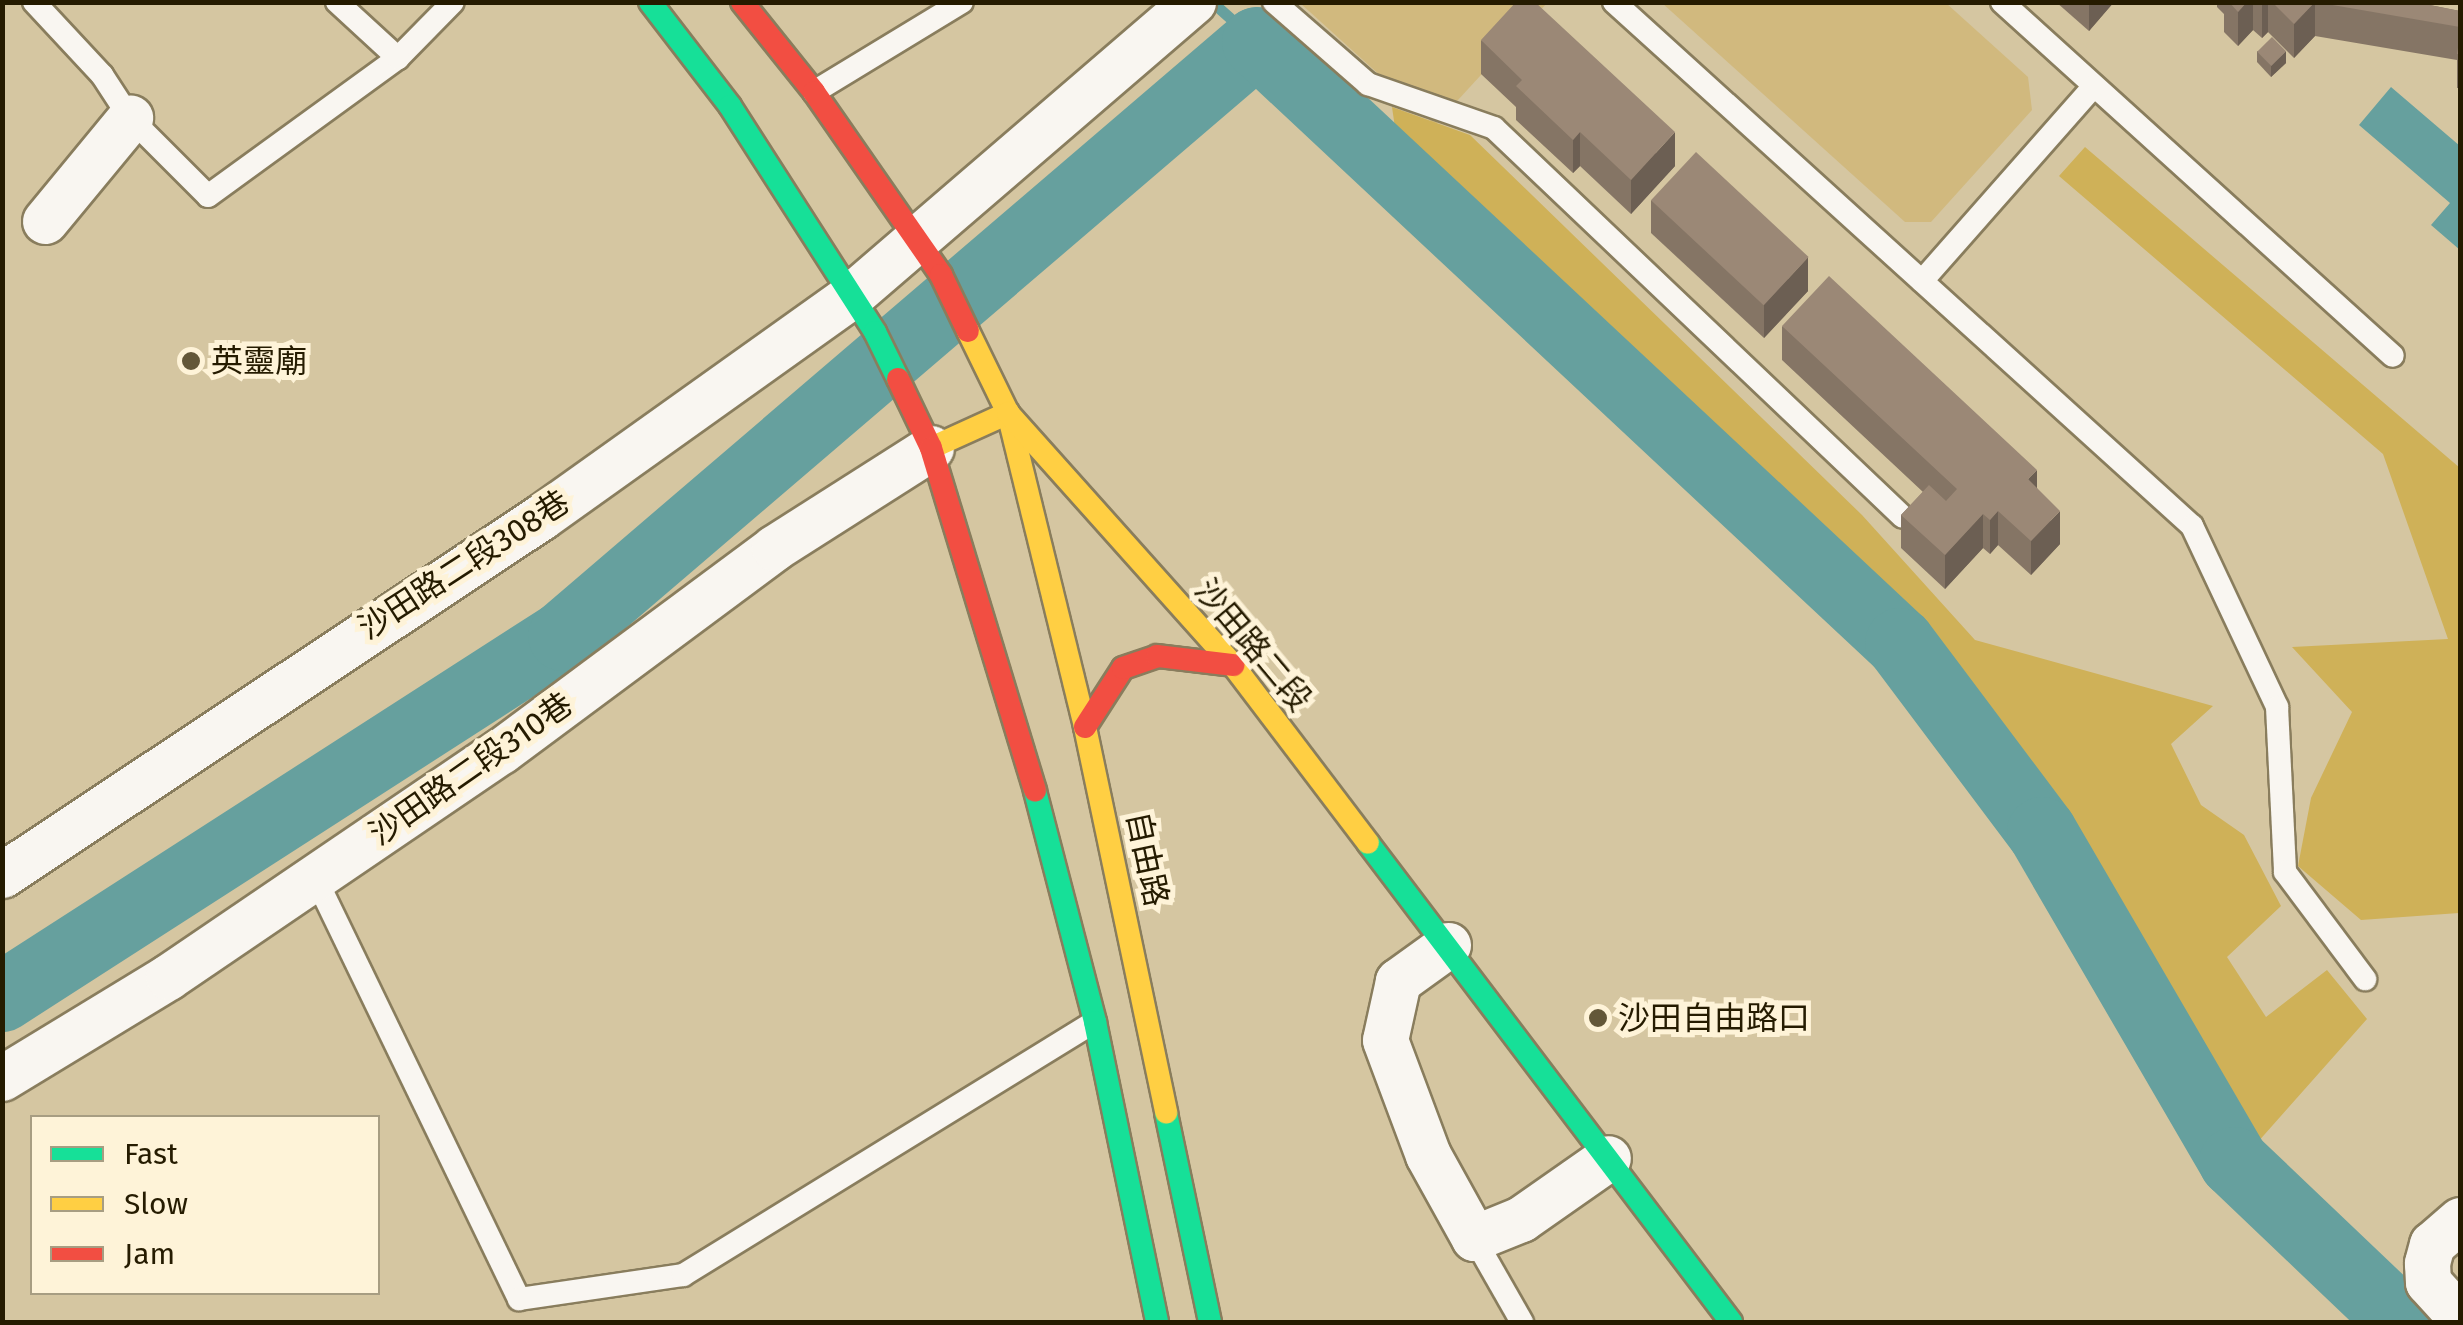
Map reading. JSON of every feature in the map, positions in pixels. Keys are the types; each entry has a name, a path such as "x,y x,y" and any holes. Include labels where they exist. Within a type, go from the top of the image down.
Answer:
{"main road":[{"path":"650,2 730,106 863,313 900,372 932,448 1005,676 1095,1022 1157,1322"},
{"name":"沙田路二段","path":"742,2 814,92 928,258 980,346 1008,413 1232,665 1732,1322"},
{"path":"932,448 1008,413"},
{"name":"自由路","path":"1008,413 1085,727 1210,1322"},
{"path":"1085,727 1122,668 1156,656 1232,665"}],"street":[{"name":"沙田路二段308巷","path":"2,874 542,517 863,313 928,258 1194,2"},
{"path":"45,221 130,118"},
{"name":"沙田路二段310巷","path":"2,1078 315,877 501,751 774,548 932,448"},
{"path":"1448,945 1398,981 1385,1040 1428,1155 1474,1238 1521,1219 1608,1158"},
{"path":"2460,1220 2432,1244 2427,1263 2428,1282 2460,1317"}],"lane":[{"path":"34,2 102,75 130,118 208,196 398,58 453,2"},
{"path":"337,2 398,58"},
{"path":"814,92 962,2"},
{"path":"1274,2 1368,84 1494,128 1903,517"},
{"path":"1614,2 2192,526 2278,707 2285,872 2365,979"},
{"path":"2002,2 2393,356"},
{"path":"1922,281 2094,86"},
{"path":"315,877 519,1299 683,1275 1095,1022"},
{"path":"1474,1238 1522,1322"}],"shaded area":[{"path":"1300,3 1547,3 1435,125"},
{"path":"1662,3 1946,3 2028,77 2032,110 1931,222 1905,222"},
{"path":"1392,107 1470,135 1862,515 1975,640 2213,706 2171,744 2201,805 2244,835 2281,906 2227,957 2266,1017 2327,970 2367,1019 2241,1161 2086,884 1958,704 1404,190"},
{"path":"2085,147 2460,468 2459,913 2361,920 2298,866 2311,798 2352,712 2292,647 2448,639 2383,454 2059,176"}],"water":[{"path":"2391,87 2460,146 2460,250 2431,225 2450,203 2359,125"}],"building":[{"path":"1516,2 1535,2 1675,132 1631,180 1580,132 1573,140 1516,86 1522,80 1481,40"},
{"path":"2229,2 2247,2 2238,12"},
{"path":"2272,2 2315,2 2294,24"},
{"path":"2315,2 2414,2 2460,11 2460,27"},
{"path":"2272,37 2286,51 2271,66 2257,52"},
{"path":"1696,152 1809,257 1764,305 1651,200"},
{"path":"1829,276 2037,470 2028,479 2060,511 2031,541 1998,511 1990,520 1983,514 1945,555 1901,515 1929,485 1946,501 1957,489 1782,326"}],"waterway":[{"path":"1212,2 1257,42"},
{"path":"2,997 563,636 1257,42 1900,643 2042,832 2234,1162 2402,1322"}],"traffic: fast":[{"path":"650,2 730,106 875,332 898,379"},
{"path":"1035,791 1095,1022 1157,1322"},
{"path":"1368,843 1731,1322"},
{"path":"1166,1113 1210,1322"}],"traffic: slow":[{"path":"968,331 1008,413 1085,727 1166,1113"},
{"path":"931,448 1008,413 1233,665 1368,843"}],"traffic: jam":[{"path":"742,2 814,92 941,275 968,331"},
{"path":"898,379 931,448 1035,791"},
{"path":"1085,727 1123,668 1157,656 1233,665"}],"place":[{"name":"英靈廟","path":"191,361"},
{"name":"沙田自由路口","path":"1598,1018"}]}
